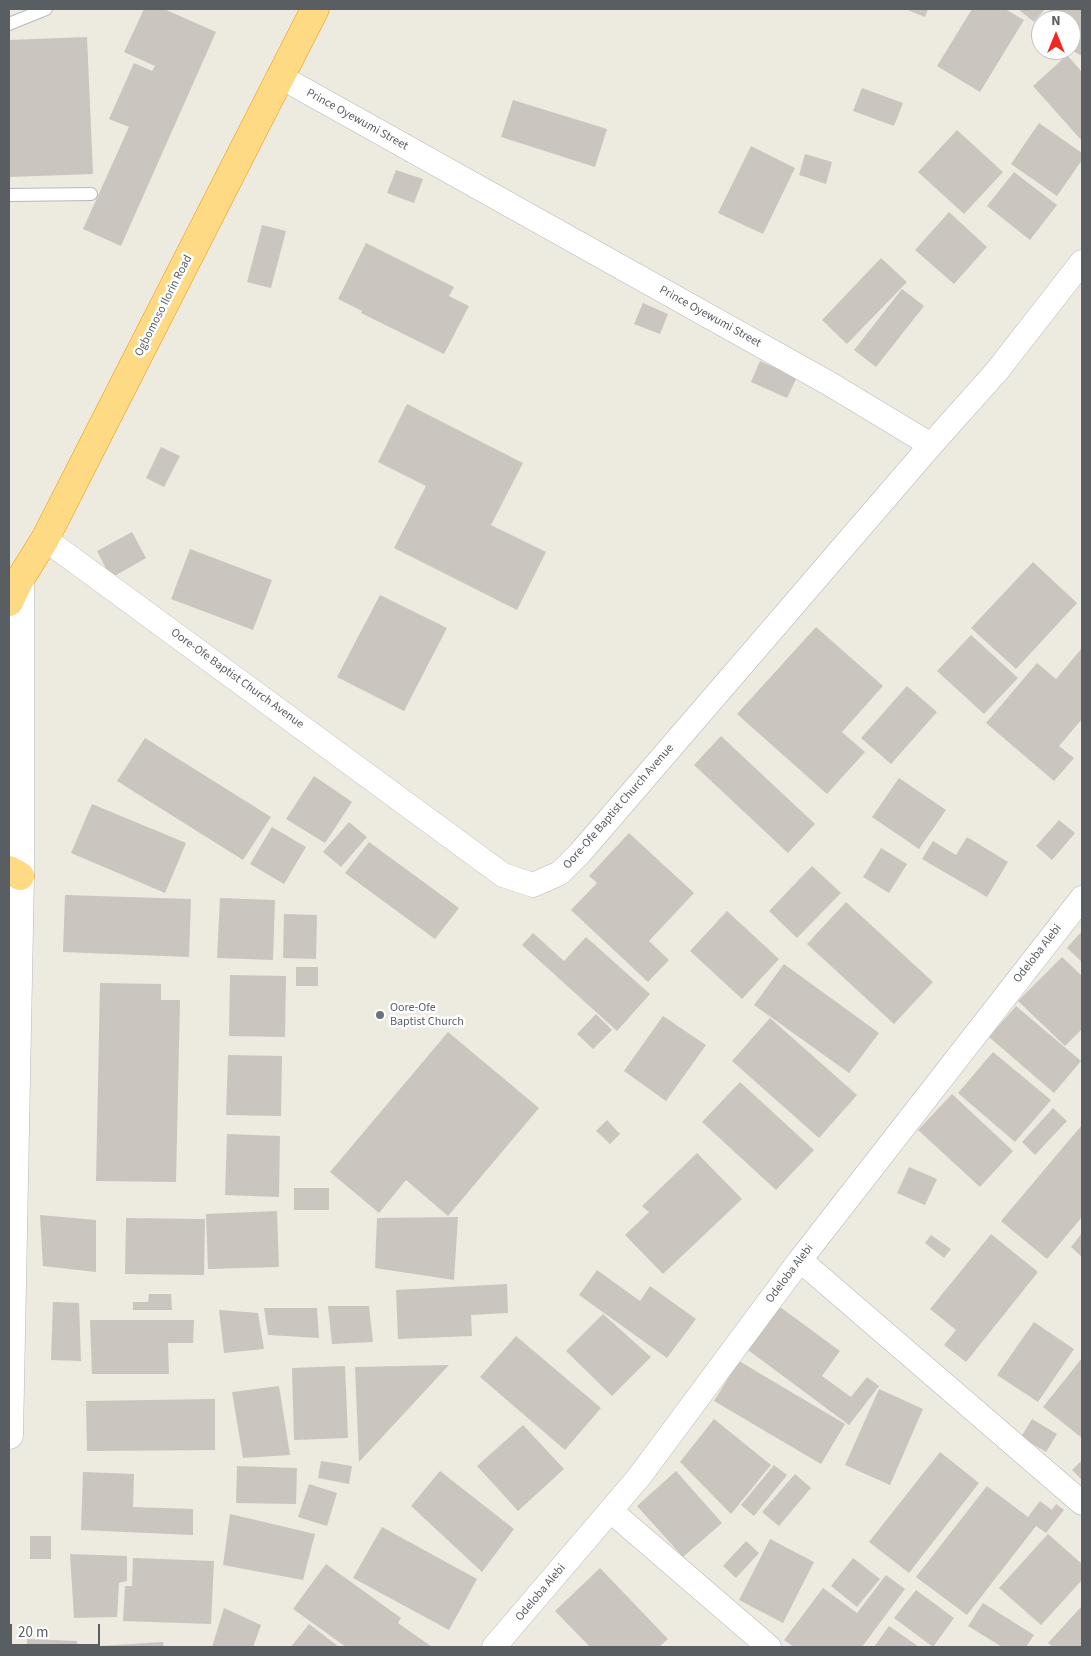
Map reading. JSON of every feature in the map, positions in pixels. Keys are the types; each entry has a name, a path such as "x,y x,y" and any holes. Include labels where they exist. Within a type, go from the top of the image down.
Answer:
{"highway":[{"name":"Ogbomoso Ilorin Road","path":"12,583 45,538 315,9"}],"main road":[{"path":"9,1435 15,873 12,583"}],"street":[{"name":"Prince Oyewumi Street","path":"281,77 830,384 931,445"},
{"path":"931,445 997,371 1082,262"},
{"name":"Oore-Ofe Baptist Church Avenue","path":"45,538 503,875 533,885 560,873 580,853 931,445"},
{"name":"Odeloba Alebi","path":"494,1647 639,1477 800,1260 1082,898"},
{"path":"800,1260 1082,1503"},
{"path":"610,1511 769,1647"}],"lane":[{"path":"9,24 46,9"},
{"path":"9,195 91,194"}],"building":[{"path":"144,9 164,9 216,32 121,246 83,229 129,127 109,119 134,63 152,71 155,66 124,52"},
{"path":"905,9 928,9 925,17"},
{"path":"972,9 1005,9 1024,20 980,92 937,66"},
{"path":"1018,9 1045,9 1031,10 1031,20"},
{"path":"1082,9 1082,56 1081,10 1050,10"},
{"path":"87,37 93,174 9,177 9,40"},
{"path":"1062,60 1071,60 1082,72 1082,141 1033,86"},
{"path":"862,88 903,103 894,126 853,111"},
{"path":"513,100 607,129 595,167 501,137"},
{"path":"1039,123 1082,153 1082,160 1057,196 1011,164"},
{"path":"957,130 1003,172 964,214 918,172"},
{"path":"751,146 795,168 763,234 718,213"},
{"path":"805,154 832,162 826,184 799,175"},
{"path":"396,170 423,179 414,203 387,193"},
{"path":"1014,172 1057,205 1030,240 987,206"},
{"path":"949,212 987,247 954,284 915,250"},
{"path":"262,225 286,231 271,288 247,282"},
{"path":"366,243 454,287 449,296 469,306 444,354 361,313 362,311 338,299"},
{"path":"881,258 907,282 847,344 822,320"},
{"path":"902,289 924,306 876,367 854,350"},
{"path":"643,303 668,314 660,334 634,324"},
{"path":"760,361 797,377 787,398 751,382"},
{"path":"407,404 523,463 491,525 546,552 517,610 394,548 426,486 378,462"},
{"path":"161,447 180,456 164,487 146,478"},
{"path":"132,532 146,558 111,578 97,551"},
{"path":"190,549 272,580 253,630 171,599"},
{"path":"1033,562 1077,603 1016,669 971,628"},
{"path":"380,595 447,628 404,711 337,677"},
{"path":"816,627 883,686 842,732 865,752 827,794 737,714"},
{"path":"971,635 1018,678 984,714 937,671"},
{"path":"1082,648 1082,719 1059,746 1074,758 1054,781 986,723 1037,663 1056,679"},
{"path":"907,686 937,712 891,764 861,738"},
{"path":"721,736 815,824 788,853 694,765"},
{"path":"145,738 271,817 243,860 117,781"},
{"path":"314,776 352,802 325,843 286,819"},
{"path":"899,778 946,810 919,849 872,817"},
{"path":"92,804 186,843 165,893 71,853"},
{"path":"1059,820 1075,833 1052,860 1036,846"},
{"path":"349,822 367,837 341,867 323,852"},
{"path":"272,827 306,847 284,884 250,864"},
{"path":"629,833 694,893 649,941 669,960 648,982 571,910 597,883 589,876"},
{"path":"967,837 1008,862 987,897 922,859 933,841 956,855"},
{"path":"369,842 459,908 435,939 345,873"},
{"path":"881,848 907,864 889,893 863,877"},
{"path":"812,866 841,893 797,938 769,911"},
{"path":"65,895 191,899 189,957 63,952"},
{"path":"220,898 275,900 273,960 217,958"},
{"path":"846,902 933,982 894,1024 807,944"},
{"path":"727,911 779,959 742,999 690,951"},
{"path":"284,914 317,915 316,959 283,958"},
{"path":"1082,931 1082,962 1067,948"},
{"path":"533,933 564,961 586,937 650,994 617,1031 522,945"},
{"path":"1062,957 1082,976 1082,1029 1065,1046 1018,1001"},
{"path":"784,964 879,1033 849,1073 754,1005"},
{"path":"296,967 318,967 318,986 296,986"},
{"path":"230,975 286,976 285,1037 229,1036"},
{"path":"100,983 161,984 161,1000 180,1000 176,1182 96,1181"},
{"path":"1016,1006 1081,1061 1054,1093 989,1037"},
{"path":"596,1014 612,1030 593,1049 577,1034"},
{"path":"663,1016 706,1045 666,1101 624,1071"},
{"path":"770,1018 857,1095 819,1138 732,1061"},
{"path":"448,1032 539,1108 448,1216 406,1180 379,1213 330,1172"},
{"path":"993,1052 1051,1100 1015,1142 958,1093"},
{"path":"228,1055 282,1056 281,1116 226,1115"},
{"path":"740,1082 814,1150 776,1190 702,1122"},
{"path":"952,1094 1013,1151 980,1187 918,1130"},
{"path":"1053,1108 1067,1121 1035,1155 1022,1142"},
{"path":"607,1120 620,1134 610,1144 596,1131"},
{"path":"1082,1125 1082,1217 1047,1259 1001,1221"},
{"path":"227,1134 280,1136 279,1197 225,1195"},
{"path":"697,1153 742,1199 663,1274 625,1235 649,1212 642,1206"},
{"path":"909,1167 937,1179 925,1205 897,1193"},
{"path":"294,1188 329,1188 329,1210 294,1210"},
{"path":"277,1211 279,1267 208,1269 206,1214"},
{"path":"40,1215 96,1220 96,1272 43,1266"},
{"path":"458,1217 454,1280 375,1268 377,1218"},
{"path":"126,1218 205,1219 204,1275 125,1274"},
{"path":"1082,1233 1082,1257 1071,1247"},
{"path":"991,1234 1038,1272 966,1362 944,1345 956,1330 930,1309"},
{"path":"931,1235 951,1249 944,1258 925,1243"},
{"path":"597,1270 640,1301 650,1286 696,1319 667,1358 579,1295"},
{"path":"507,1284 508,1313 471,1315 472,1336 398,1339 396,1290"},
{"path":"149,1294 171,1294 172,1310 133,1310 133,1302 148,1302"},
{"path":"53,1302 79,1303 81,1361 51,1360"},
{"path":"328,1306 369,1306 373,1342 332,1344"},
{"path":"780,1307 840,1351 822,1376 851,1397 867,1377 879,1386 849,1425 748,1350"},
{"path":"264,1308 317,1308 319,1338 268,1335"},
{"path":"219,1310 258,1313 264,1349 224,1353"},
{"path":"603,1314 651,1357 612,1396 566,1351"},
{"path":"90,1320 194,1320 193,1343 168,1343 169,1374 92,1374"},
{"path":"1034,1322 1074,1349 1038,1402 997,1375"},
{"path":"516,1336 601,1408 565,1450 480,1377"},
{"path":"1082,1358 1082,1438 1043,1407"},
{"path":"739,1361 845,1424 821,1464 714,1401"},
{"path":"449,1365 359,1462 355,1367"},
{"path":"345,1366 348,1438 294,1440 292,1368"},
{"path":"279,1386 290,1455 243,1458 232,1392"},
{"path":"879,1389 923,1409 890,1485 845,1465"},
{"path":"215,1399 215,1450 87,1451 86,1401"},
{"path":"714,1419 771,1465 731,1514 680,1462"},
{"path":"1032,1419 1057,1434 1046,1452 1021,1437"},
{"path":"523,1425 564,1469 518,1511 477,1466"},
{"path":"940,1452 979,1483 909,1573 869,1542"},
{"path":"1082,1460 1082,1480 1072,1470"},
{"path":"321,1461 352,1466 349,1484 318,1478"},
{"path":"774,1465 787,1475 754,1516 741,1505"},
{"path":"237,1466 297,1468 296,1504 236,1503"},
{"path":"440,1471 514,1529 482,1572 411,1506"},
{"path":"676,1471 722,1523 683,1557 637,1506"},
{"path":"83,1472 134,1474 133,1507 193,1509 193,1535 81,1530"},
{"path":"795,1474 811,1488 779,1526 762,1512"},
{"path":"309,1484 337,1493 327,1526 298,1517"},
{"path":"987,1486 1028,1517 1040,1501 1052,1510 1056,1504 1064,1510 1046,1533 1036,1526 967,1615 916,1577"},
{"path":"230,1514 315,1534 303,1580 223,1565"},
{"path":"382,1527 477,1579 449,1630 353,1578"},
{"path":"1048,1534 1082,1564 1082,1580 1041,1625 999,1588"},
{"path":"30,1536 51,1536 51,1559 30,1559"},
{"path":"770,1539 814,1562 783,1623 739,1600"},
{"path":"746,1541 759,1553 736,1578 723,1566"},
{"path":"70,1554 127,1556 127,1581 119,1583 117,1617 74,1618"},
{"path":"133,1558 214,1561 211,1624 123,1621 125,1586 132,1586"},
{"path":"853,1558 880,1579 857,1607 831,1586"},
{"path":"326,1564 401,1618 398,1623 432,1647 346,1647 293,1609"},
{"path":"600,1568 668,1639 659,1647 590,1647 555,1611"},
{"path":"886,1575 905,1589 862,1647 794,1647 784,1640 823,1588 857,1613"},
{"path":"916,1590 954,1618 933,1647 894,1618"},
{"path":"983,1603 1034,1635 1026,1647 1002,1647 968,1626"},
{"path":"1082,1606 1082,1647 1053,1647 1048,1643"},
{"path":"224,1608 261,1625 253,1647 212,1647"},
{"path":"309,1624 339,1647 291,1647"},
{"path":"889,1626 919,1647 874,1647"},
{"path":"27,1639 77,1641 77,1647 27,1647"},
{"path":"163,1642 164,1647 100,1647 100,1646"}],"place":[{"name":"Oore-Ofe Baptist Church","path":"380,1015"}]}
